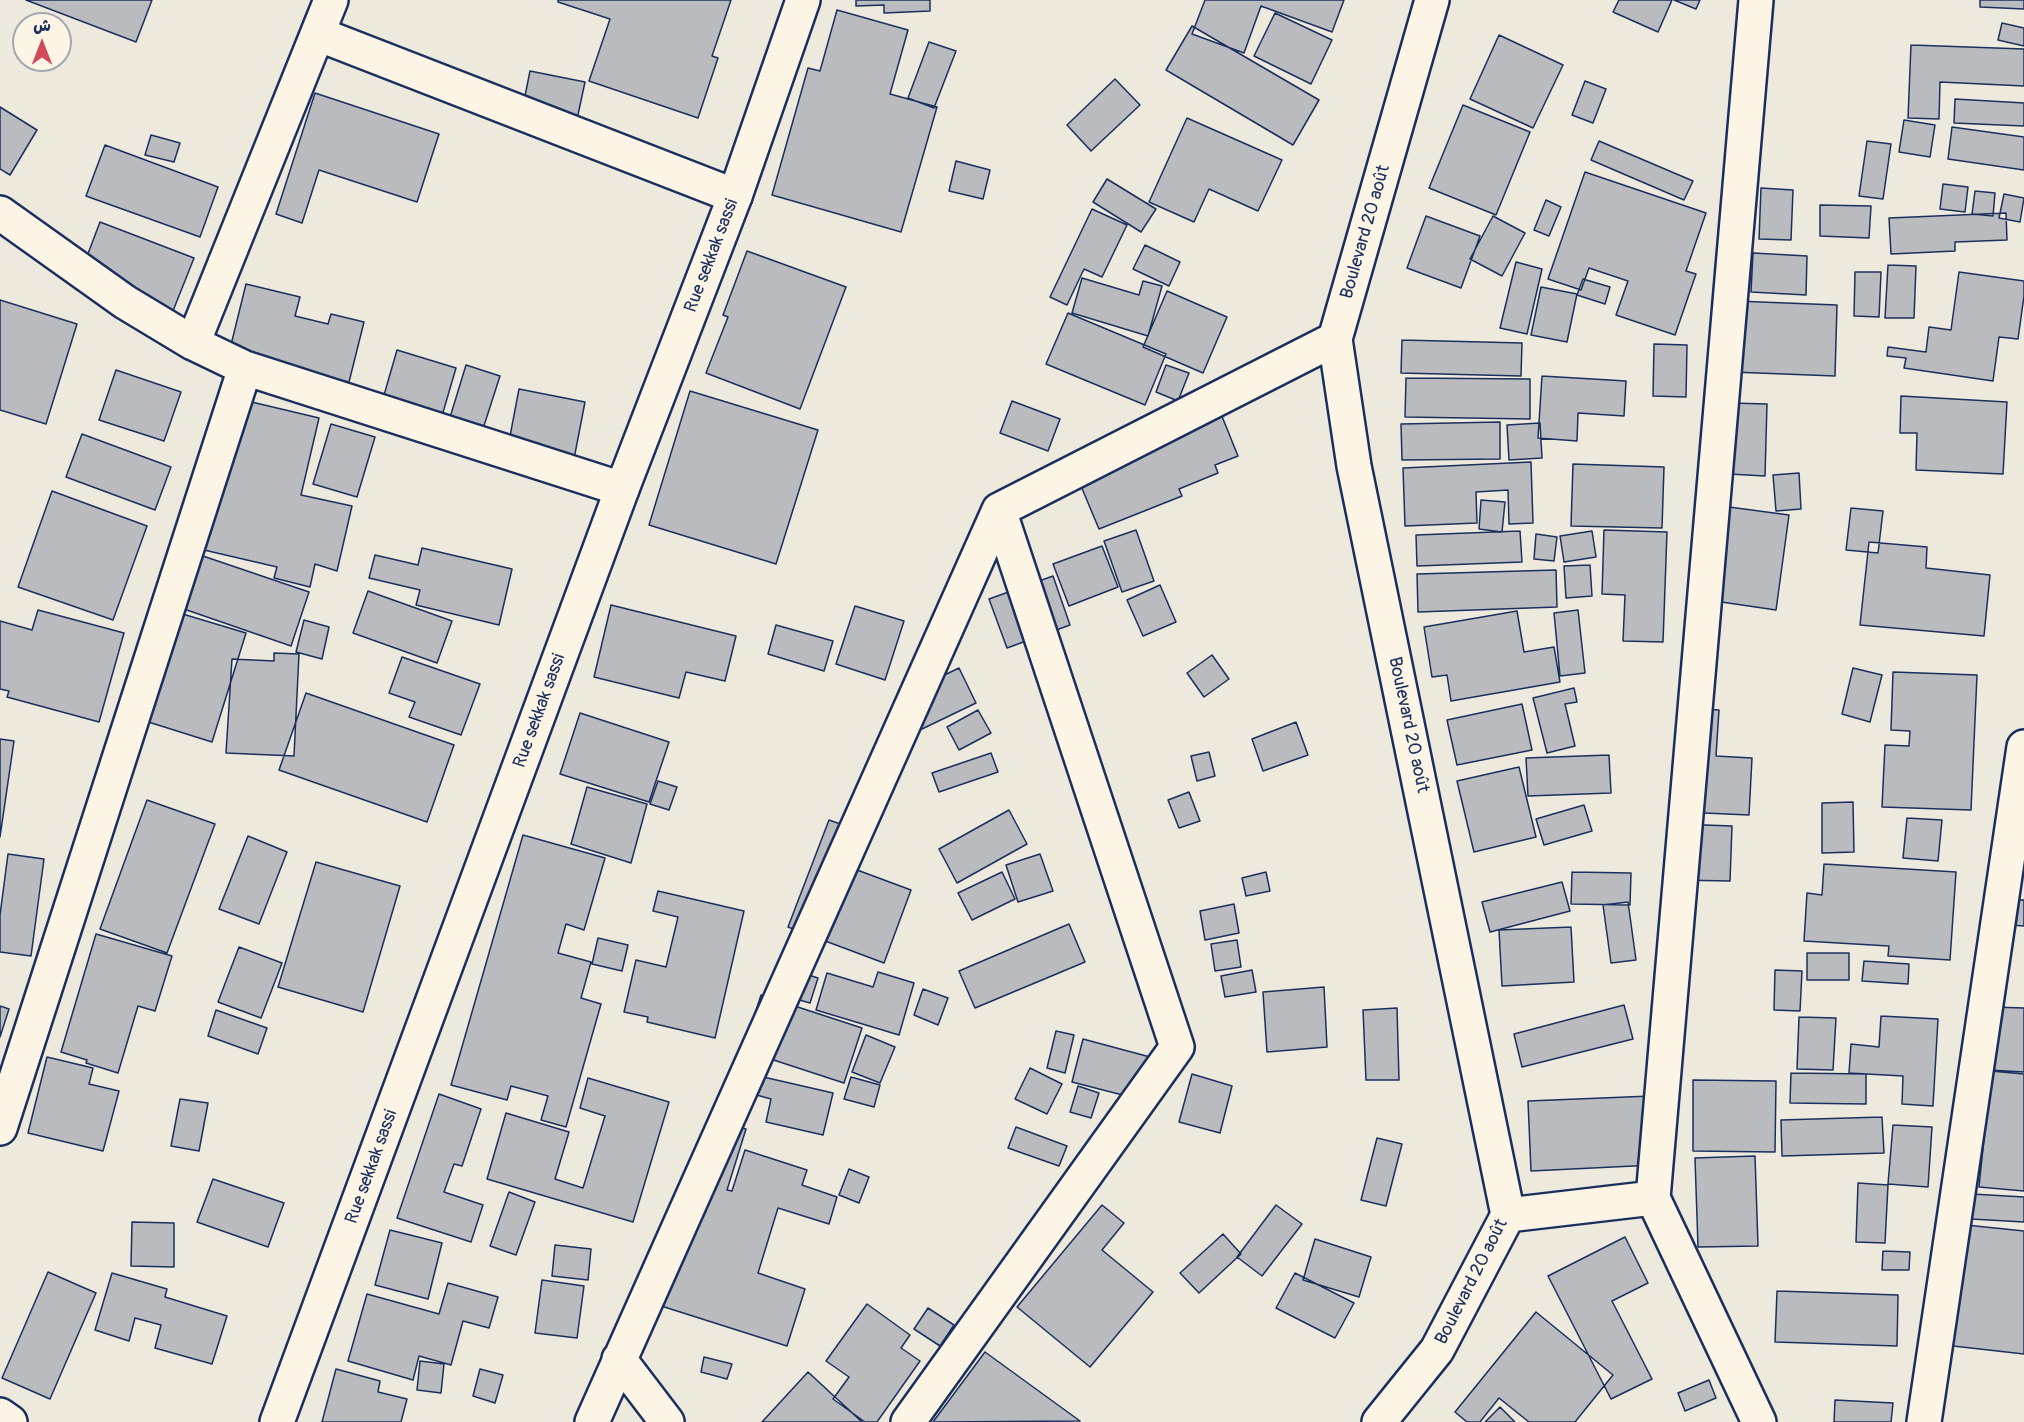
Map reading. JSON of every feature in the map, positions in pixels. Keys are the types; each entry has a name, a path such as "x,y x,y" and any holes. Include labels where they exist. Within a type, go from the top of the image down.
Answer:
{"street":[{"path":"193,343 331,0"},
{"name":"Rue sekkak sassi","path":"278,1422 622,489 735,196 803,0"},
{"name":"Boulevard 20 août","path":"1379,1422 1437,1350 1508,1215 1354,466 1335,339 1432,0"},
{"path":"1756,0 1653,1198 1759,1422"},
{"path":"318,34 735,196"},
{"path":"0,213 125,302 193,343 245,368 622,489"},
{"path":"592,1422 999,510 1335,339"},
{"path":"0,1128 245,368"},
{"path":"908,1422 1177,1047 999,510"},
{"path":"1924,1422 2024,747"},
{"path":"1508,1215 1653,1198"},
{"path":"619,1359 667,1422"},
{"path":"0,1415 10,1422"}],"building":[{"path":"26,0 152,0 136,42 72,18 72,12 57,12"},
{"path":"558,0 731,0 712,56 718,58 698,118 589,81 610,19 558,2"},
{"path":"856,0 930,0 930,11 884,13 884,5 856,6"},
{"path":"1205,0 1344,0 1332,32 1261,6 1244,53 1192,34"},
{"path":"1619,0 1672,0 1658,32 1613,12"},
{"path":"1674,0 1700,0 1696,9"},
{"path":"1980,0 2024,0 2024,9 1980,7"},
{"path":"837,10 908,30 890,94 937,107 901,232 772,195 808,68 820,71"},
{"path":"1275,13 1332,40 1311,84 1254,56"},
{"path":"2002,23 2024,28 2024,46 1998,40"},
{"path":"1192,26 1319,100 1293,145 1166,70"},
{"path":"1499,35 1563,65 1533,128 1470,99"},
{"path":"929,42 956,51 934,108 908,98"},
{"path":"1911,45 2024,49 2024,86 1940,82 1939,119 1908,118"},
{"path":"530,71 585,82 573,138 519,126"},
{"path":"1115,79 1140,105 1091,151 1067,125"},
{"path":"1585,81 1606,89 1593,123 1572,115"},
{"path":"315,93 439,134 417,202 319,170 302,223 276,214"},
{"path":"1955,99 2024,103 2024,126 1954,123"},
{"path":"1463,105 1530,132 1496,215 1429,188"},
{"path":"0,107 37,130 10,175 0,169"},
{"path":"1187,118 1282,160 1258,211 1209,189 1194,222 1149,202"},
{"path":"1904,120 1935,125 1930,157 1899,152"},
{"path":"1952,127 2024,137 2024,170 1948,159"},
{"path":"151,135 180,143 174,162 145,155"},
{"path":"1599,141 1693,181 1684,200 1591,160"},
{"path":"1867,141 1891,144 1883,199 1859,196"},
{"path":"105,145 218,187 200,237 86,196"},
{"path":"956,161 990,170 983,199 949,191"},
{"path":"1585,172 1706,213 1686,271 1696,274 1675,335 1616,315 1628,281 1589,268 1581,290 1548,279"},
{"path":"1107,179 1156,209 1141,232 1093,202"},
{"path":"1943,184 1968,187 1965,212 1940,209"},
{"path":"1761,188 1793,190 1791,240 1759,239"},
{"path":"1975,191 1995,193 1993,216 1972,214"},
{"path":"2004,194 2024,198 2020,222 1999,218"},
{"path":"1546,200 1561,207 1549,236 1534,230"},
{"path":"1820,205 1871,206 1869,238 1820,236"},
{"path":"1092,209 1127,225 1102,277 1084,269 1067,305 1050,297"},
{"path":"2006,213 2007,240 1955,242 1955,251 1891,254 1889,218"},
{"path":"1426,216 1480,236 1461,288 1407,268"},
{"path":"1493,216 1525,233 1502,276 1470,259"},
{"path":"100,222 194,258 171,316 78,280"},
{"path":"1145,245 1180,262 1169,286 1133,269"},
{"path":"747,251 846,287 800,409 706,373 728,317 723,315"},
{"path":"1753,253 1807,256 1806,295 1751,292"},
{"path":"1516,262 1542,269 1527,334 1500,328"},
{"path":"1888,265 1916,266 1914,318 1885,318"},
{"path":"1855,272 1881,272 1879,317 1854,316"},
{"path":"1959,272 2024,281 2018,339 1999,337 1993,381 1904,368 1906,358 1887,356 1888,347 1926,352 1929,327 1951,330"},
{"path":"1082,278 1139,295 1143,281 1162,286 1148,336 1072,313"},
{"path":"1583,279 1610,287 1605,304 1577,295"},
{"path":"246,284 300,297 295,316 328,324 331,314 364,322 349,382 229,353"},
{"path":"1541,287 1577,294 1567,342 1531,335"},
{"path":"1167,291 1227,317 1203,373 1143,347"},
{"path":"0,300 77,324 46,424 0,410"},
{"path":"1735,301 1837,305 1835,376 1732,372"},
{"path":"1068,313 1166,354 1145,405 1046,364"},
{"path":"1402,340 1522,343 1521,376 1401,373"},
{"path":"1654,344 1687,345 1686,397 1653,396"},
{"path":"397,350 456,368 439,426 380,409"},
{"path":"466,365 500,376 481,435 448,424"},
{"path":"1166,365 1189,373 1178,401 1156,392"},
{"path":"116,370 181,392 164,441 99,420"},
{"path":"1542,376 1626,381 1624,416 1578,413 1577,441 1538,438"},
{"path":"1406,378 1530,379 1530,419 1405,417"},
{"path":"519,389 585,402 573,464 507,452"},
{"path":"690,391 818,430 776,564 649,525"},
{"path":"1901,396 2007,402 2003,474 1916,470 1917,433 1900,433"},
{"path":"239,399 319,418 301,495 352,506 337,571 315,564 310,587 274,578 277,567 204,550"},
{"path":"1012,401 1060,419 1048,451 1000,433"},
{"path":"1731,403 1767,404 1765,476 1729,474"},
{"path":"1219,409 1238,456 1215,465 1218,473 1179,489 1182,496 1099,529 1073,467"},
{"path":"1500,422 1500,459 1402,460 1401,424"},
{"path":"1540,423 1542,458 1509,460 1507,425"},
{"path":"331,424 375,437 357,497 313,484"},
{"path":"82,434 171,467 155,510 66,477"},
{"path":"1531,462 1533,523 1509,524 1508,490 1476,492 1477,523 1405,526 1403,468"},
{"path":"1573,464 1664,467 1662,528 1571,526"},
{"path":"1799,473 1801,509 1776,511 1773,475"},
{"path":"52,491 147,526 113,620 18,587"},
{"path":"1481,500 1505,502 1502,532 1479,529"},
{"path":"1714,505 1789,515 1776,610 1701,599"},
{"path":"1851,508 1883,511 1878,553 1846,550"},
{"path":"1136,530 1154,581 1122,592 1104,541"},
{"path":"1604,530 1667,532 1663,642 1623,641 1625,595 1602,594"},
{"path":"1520,531 1522,562 1417,566 1416,535"},
{"path":"1592,531 1596,557 1564,562 1560,536"},
{"path":"1536,534 1557,537 1554,561 1534,559"},
{"path":"1869,542 1927,547 1926,568 1990,575 1984,636 1860,625"},
{"path":"1102,546 1118,587 1069,606 1053,564"},
{"path":"422,548 512,569 499,625 416,605 420,590 369,578 375,555 418,565"},
{"path":"200,555 309,592 291,646 181,608"},
{"path":"1590,565 1592,596 1566,598 1564,566"},
{"path":"1556,570 1557,607 1418,612 1417,574"},
{"path":"1053,576 1070,625 1007,648 989,599"},
{"path":"1160,585 1176,622 1143,636 1127,600"},
{"path":"368,591 452,621 437,663 353,633"},
{"path":"611,605 736,636 725,681 686,672 679,698 594,677"},
{"path":"855,606 904,621 885,680 836,664"},
{"path":"38,610 124,633 99,722 7,697 9,691 0,689 0,621 32,630"},
{"path":"1578,610 1585,673 1560,676 1554,613"},
{"path":"1517,611 1524,652 1554,647 1560,682 1451,701 1447,675 1432,677 1424,627"},
{"path":"176,612 246,633 212,742 142,720"},
{"path":"304,620 329,627 322,659 296,652"},
{"path":"776,625 833,641 824,671 768,654"},
{"path":"274,653 299,654 294,756 226,753 232,659 274,661"},
{"path":"1212,655 1229,679 1204,697 1187,673"},
{"path":"402,657 480,684 461,735 409,717 415,702 389,693"},
{"path":"959,668 976,703 922,729 905,694"},
{"path":"1853,668 1882,675 1870,722 1842,714"},
{"path":"1893,672 1977,675 1971,810 1882,807 1885,745 1909,746 1910,731 1891,730"},
{"path":"1574,688 1577,702 1565,704 1575,746 1547,753 1533,698"},
{"path":"306,693 454,745 427,822 279,770"},
{"path":"1522,704 1532,750 1457,765 1447,720"},
{"path":"1687,708 1719,710 1716,756 1752,758 1749,815 1682,812"},
{"path":"978,710 991,733 959,750 947,727"},
{"path":"580,713 669,742 649,802 560,774"},
{"path":"1296,722 1308,755 1263,771 1252,739"},
{"path":"0,739 14,741 0,837"},
{"path":"1209,752 1215,776 1197,781 1191,756"},
{"path":"991,753 998,772 939,792 932,773"},
{"path":"1609,755 1611,793 1528,796 1526,758"},
{"path":"1519,767 1536,837 1474,852 1457,781"},
{"path":"658,781 677,787 669,810 650,804"},
{"path":"587,787 647,804 631,863 571,844"},
{"path":"1189,792 1200,821 1179,828 1168,800"},
{"path":"147,800 215,824 167,953 100,929"},
{"path":"1853,802 1854,852 1822,853 1822,803"},
{"path":"1584,805 1592,831 1544,845 1536,819"},
{"path":"1009,810 1027,844 957,883 939,849"},
{"path":"1907,818 1942,820 1938,861 1903,858"},
{"path":"829,820 846,826 833,861 911,890 884,963 788,927"},
{"path":"1678,824 1732,826 1730,881 1677,880"},
{"path":"523,835 605,858 584,930 566,924 558,953 591,962 581,998 601,1004 566,1127 541,1120 548,1096 511,1086 507,1100 451,1085"},
{"path":"248,836 287,852 259,924 219,909"},
{"path":"8,854 44,859 31,956 0,952 0,915"},
{"path":"1040,854 1053,891 1018,902 1006,865"},
{"path":"316,862 400,886 363,1012 278,987"},
{"path":"1824,864 1956,872 1950,960 1888,956 1889,946 1804,941 1807,893 1822,895"},
{"path":"1002,872 1015,899 972,920 958,893"},
{"path":"1266,872 1270,891 1246,896 1242,878"},
{"path":"1572,872 1631,873 1630,905 1571,904"},
{"path":"1562,882 1570,911 1490,932 1482,902"},
{"path":"658,891 744,911 715,1038 647,1022 648,1017 624,1012 636,960 666,967 678,917 653,911"},
{"path":"2013,900 2024,900 2024,926 2011,925"},
{"path":"1628,902 1636,960 1611,963 1603,905"},
{"path":"1234,904 1239,933 1205,940 1200,911"},
{"path":"1069,924 1085,962 975,1008 959,971"},
{"path":"1571,927 1574,982 1502,986 1499,930"},
{"path":"96,934 172,956 155,1011 138,1006 118,1073 61,1052"},
{"path":"598,938 628,945 622,971 592,964"},
{"path":"1237,940 1241,967 1215,971 1211,944"},
{"path":"239,947 282,963 261,1018 218,1002"},
{"path":"1807,953 1849,953 1849,980 1807,980"},
{"path":"1864,961 1909,964 1908,984 1862,981"},
{"path":"784,967 818,978 810,1003 775,993"},
{"path":"1252,970 1256,992 1225,997 1221,976"},
{"path":"1775,970 1802,971 1800,1011 1774,1010"},
{"path":"878,972 914,983 899,1035 816,1010 827,973 873,987"},
{"path":"1324,987 1327,1047 1267,1052 1263,992"},
{"path":"923,989 948,998 938,1025 914,1015"},
{"path":"761,995 862,1028 844,1083 743,1050"},
{"path":"1624,1005 1633,1039 1522,1067 1514,1034"},
{"path":"0,1006 9,1009 0,1037"},
{"path":"1992,1007 2024,1008 2024,1072 1989,1070"},
{"path":"1397,1008 1399,1080 1366,1080 1363,1010"},
{"path":"216,1010 267,1028 258,1054 208,1036"},
{"path":"1881,1016 1938,1019 1933,1106 1902,1104 1903,1076 1849,1073 1851,1044 1879,1047"},
{"path":"1799,1017 1836,1018 1833,1070 1797,1069"},
{"path":"1056,1031 1074,1035 1065,1073 1047,1068"},
{"path":"866,1035 895,1047 880,1083 852,1072"},
{"path":"1083,1039 1150,1057 1138,1099 1072,1082"},
{"path":"47,1057 93,1068 89,1084 119,1091 103,1151 28,1133"},
{"path":"1030,1068 1062,1084 1047,1114 1015,1099"},
{"path":"1991,1071 2024,1074 2024,1191 1979,1187"},
{"path":"746,1073 833,1093 823,1135 766,1122 771,1099 742,1091"},
{"path":"1791,1073 1866,1074 1866,1104 1790,1103"},
{"path":"1192,1074 1232,1086 1220,1133 1179,1122"},
{"path":"851,1077 880,1085 874,1107 844,1099"},
{"path":"588,1078 669,1102 633,1222 487,1179 506,1113 569,1132 555,1179 583,1188 605,1116 580,1108"},
{"path":"1693,1080 1776,1081 1775,1152 1693,1151"},
{"path":"1078,1086 1099,1093 1091,1118 1070,1112"},
{"path":"439,1094 481,1109 462,1166 454,1164 444,1192 483,1205 471,1242 397,1218"},
{"path":"1651,1096 1654,1165 1531,1171 1528,1101"},
{"path":"180,1099 208,1103 199,1151 171,1146"},
{"path":"1882,1117 1884,1153 1782,1156 1781,1120"},
{"path":"714,1119 746,1129 727,1190 732,1191 745,1150 807,1170 802,1185 837,1197 829,1224 778,1208 758,1273 805,1289 787,1346 655,1304"},
{"path":"1893,1125 1932,1127 1928,1187 1888,1184"},
{"path":"1016,1127 1067,1146 1059,1166 1008,1148"},
{"path":"1377,1138 1402,1144 1386,1206 1361,1200"},
{"path":"1755,1156 1758,1246 1698,1247 1695,1158"},
{"path":"849,1169 869,1177 859,1203 839,1195"},
{"path":"213,1179 284,1203 268,1247 197,1222"},
{"path":"1858,1183 1888,1185 1885,1243 1856,1242"},
{"path":"509,1192 535,1202 516,1255 490,1246"},
{"path":"1972,1194 2024,1197 2024,1222 1971,1219"},
{"path":"1102,1205 1124,1223 1102,1250 1153,1292 1090,1367 1017,1307"},
{"path":"1276,1205 1302,1224 1262,1276 1237,1257"},
{"path":"132,1222 174,1223 174,1267 131,1266"},
{"path":"1966,1225 2024,1231 2024,1354 1953,1346"},
{"path":"390,1230 442,1243 428,1299 375,1285"},
{"path":"1223,1234 1241,1254 1199,1293 1180,1273"},
{"path":"1625,1237 1648,1283 1612,1301 1652,1379 1611,1399 1548,1276"},
{"path":"1315,1239 1371,1257 1359,1297 1303,1280"},
{"path":"555,1245 591,1249 588,1280 552,1276"},
{"path":"1883,1251 1910,1252 1909,1270 1882,1270"},
{"path":"48,1272 96,1293 50,1399 2,1378"},
{"path":"112,1273 167,1289 165,1297 227,1316 212,1364 155,1348 161,1325 135,1318 129,1341 95,1330"},
{"path":"1295,1273 1354,1303 1335,1338 1276,1308"},
{"path":"542,1280 584,1286 577,1338 535,1333"},
{"path":"448,1283 498,1297 489,1328 463,1321 451,1365 419,1356 413,1380 348,1361 367,1294 439,1314"},
{"path":"1777,1291 1898,1295 1897,1346 1775,1342"},
{"path":"867,1304 910,1335 901,1348 920,1361 877,1422 865,1422 833,1399 849,1377 826,1361"},
{"path":"928,1308 954,1325 940,1346 914,1329"},
{"path":"1536,1312 1613,1375 1575,1422 1529,1422 1499,1398 1480,1422 1467,1422 1455,1412"},
{"path":"985,1352 1080,1421 933,1422"},
{"path":"704,1357 732,1364 727,1379 701,1372"},
{"path":"420,1361 444,1364 441,1393 417,1390"},
{"path":"336,1369 380,1381 378,1392 407,1399 401,1422 322,1422"},
{"path":"480,1369 503,1375 495,1403 473,1396"},
{"path":"808,1372 862,1422 762,1422"},
{"path":"1709,1380 1716,1398 1685,1411 1678,1393"},
{"path":"1835,1400 1893,1403 1891,1422 1834,1422"},
{"path":"1500,1407 1515,1422 1485,1422"}]}
